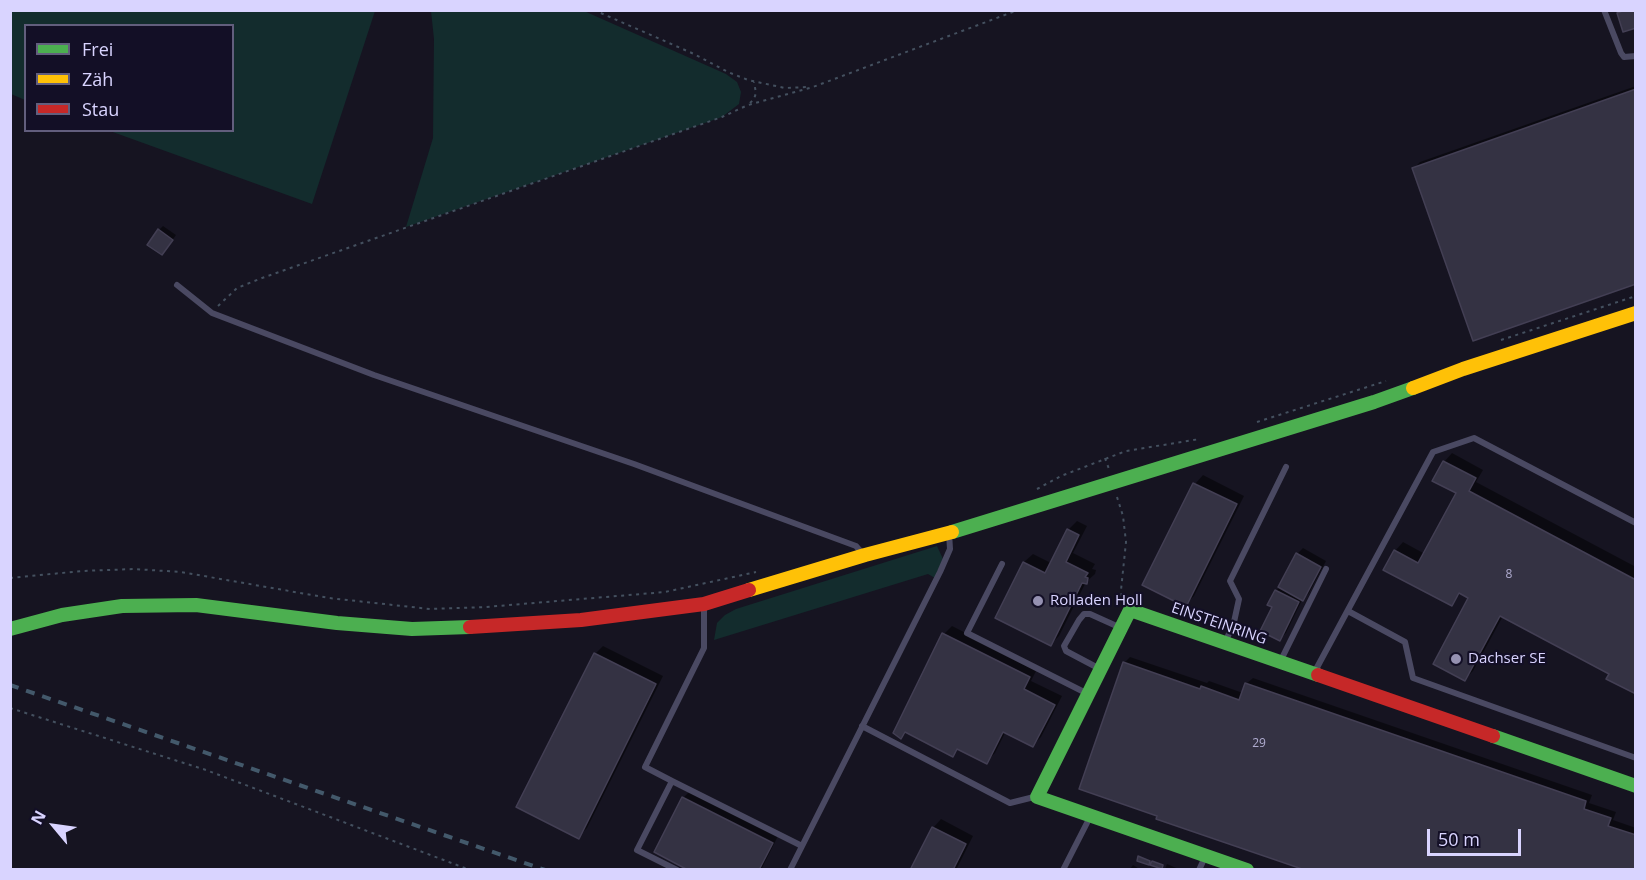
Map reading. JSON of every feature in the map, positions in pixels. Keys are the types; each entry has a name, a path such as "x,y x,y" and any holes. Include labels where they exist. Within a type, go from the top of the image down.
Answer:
{"street":[{"path":"10,629 62,615 122,606 196,605 337,623 412,629 512,626 581,620 705,604 865,555 949,533 1374,402 1463,369 1635,313"},
{"path":"1130,610 1037,797 1247,870"},
{"name":"EINSTEINRING","path":"1130,610 1635,786"}],"lane":[{"path":"1604,10 1621,53 1624,57 1635,56"},
{"path":"177,285 212,313 374,375 645,468 856,546 865,555"},
{"path":"1314,674 1433,452 1474,438 1635,523"},
{"path":"1225,643 1234,622 1239,599 1230,581 1286,467"},
{"path":"790,870 940,572 950,549 949,533"},
{"path":"1002,564 967,633 1088,695"},
{"path":"1280,662 1326,569"},
{"path":"705,604 704,648 645,767 802,846"},
{"path":"1348,611 1405,642 1413,678 1635,758"},
{"path":"1101,669 1066,651 1064,646 1084,615 1090,614 1121,628"},
{"path":"862,726 1010,803 1037,797"},
{"path":"672,781 638,850 677,870"},
{"path":"1063,870 1091,815"},
{"path":"1199,870 1206,855"}],"path":[{"path":"594,10 754,82 785,88 813,87"},
{"path":"212,313 237,288 262,278 722,117 748,105 813,87 1018,10"},
{"path":"748,105 754,99 756,87 754,82"},
{"path":"1497,341 1635,296"},
{"path":"1257,421 1392,379"},
{"path":"1034,491 1061,476 1126,451 1202,439"},
{"path":"1105,458 1110,474"},
{"path":"1116,495 1123,516 1125,536 1120,591 1122,601 1130,610"},
{"path":"10,578 113,570 181,572 329,598 430,609 486,607 665,592 766,570"},
{"path":"10,708 207,770 470,870"}],"green space":[{"path":"11,10 375,11 312,204 113,132 234,132 234,24 24,24 24,100 11,94"},
{"path":"431,11 584,11 726,74 737,82 741,92 739,104 722,117 406,227 433,138 434,39"},
{"path":"937,546 943,559 935,578 928,574 714,640 717,623 736,609"}],"building":[{"path":"1636,10 1636,28 1623,32 1617,13"},
{"path":"1636,89 1636,284 1473,341 1412,168"},
{"path":"158,229 173,240 162,255 147,245"},
{"path":"1443,461 1476,478 1469,491 1636,580 1636,694 1606,679 1609,674 1500,616 1465,681 1433,664 1468,598 1459,593 1452,606 1383,570 1394,550 1418,563 1456,493 1432,481"},
{"path":"1193,483 1237,504 1186,607 1142,585"},
{"name":"Rolladen Holl","path":"1067,529 1079,535 1066,562 1088,573 1085,577 1088,578 1087,584 1082,583 1051,646 995,618 1023,562 1045,573"},
{"path":"1296,553 1321,567 1303,601 1278,587"},
{"path":"1275,590 1299,602 1280,641 1260,631 1272,607 1267,605"},
{"path":"942,633 1030,677 1024,689 1055,705 1033,747 1003,732 987,764 957,749 953,757 905,732 901,739 893,733"},
{"path":"594,653 656,684 579,839 516,807"},
{"path":"1123,662 1239,700 1245,683 1586,801 1584,809 1611,818 1608,826 1636,835 1636,870 1305,870 1156,819 1157,816 1079,789"},
{"path":"682,797 773,843 759,870 688,870 654,852"},
{"path":"932,827 966,844 953,870 910,870"},
{"path":"1138,856 1150,861 1149,865 1137,861"},
{"path":"1152,861 1163,865 1162,869 1150,865"}],"railway":[{"path":"10,685 545,870"}],"traffic: fast":[{"path":"952,532 1413,388"},
{"path":"10,629 62,615 122,606 196,605 337,623 412,629 470,627"},
{"path":"1247,870 1037,797 1130,610 1318,675"},
{"path":"1493,736 1636,786"}],"traffic: slow":[{"path":"1413,388 1463,369 1636,313"},
{"path":"749,590 952,532"}],"traffic: jam":[{"path":"470,627 581,620 704,604 749,590"},
{"path":"1318,675 1493,736"}],"place":[{"name":"Rolladen Holl","path":"1038,601"},
{"name":"Dachser SE","path":"1456,659"}]}
